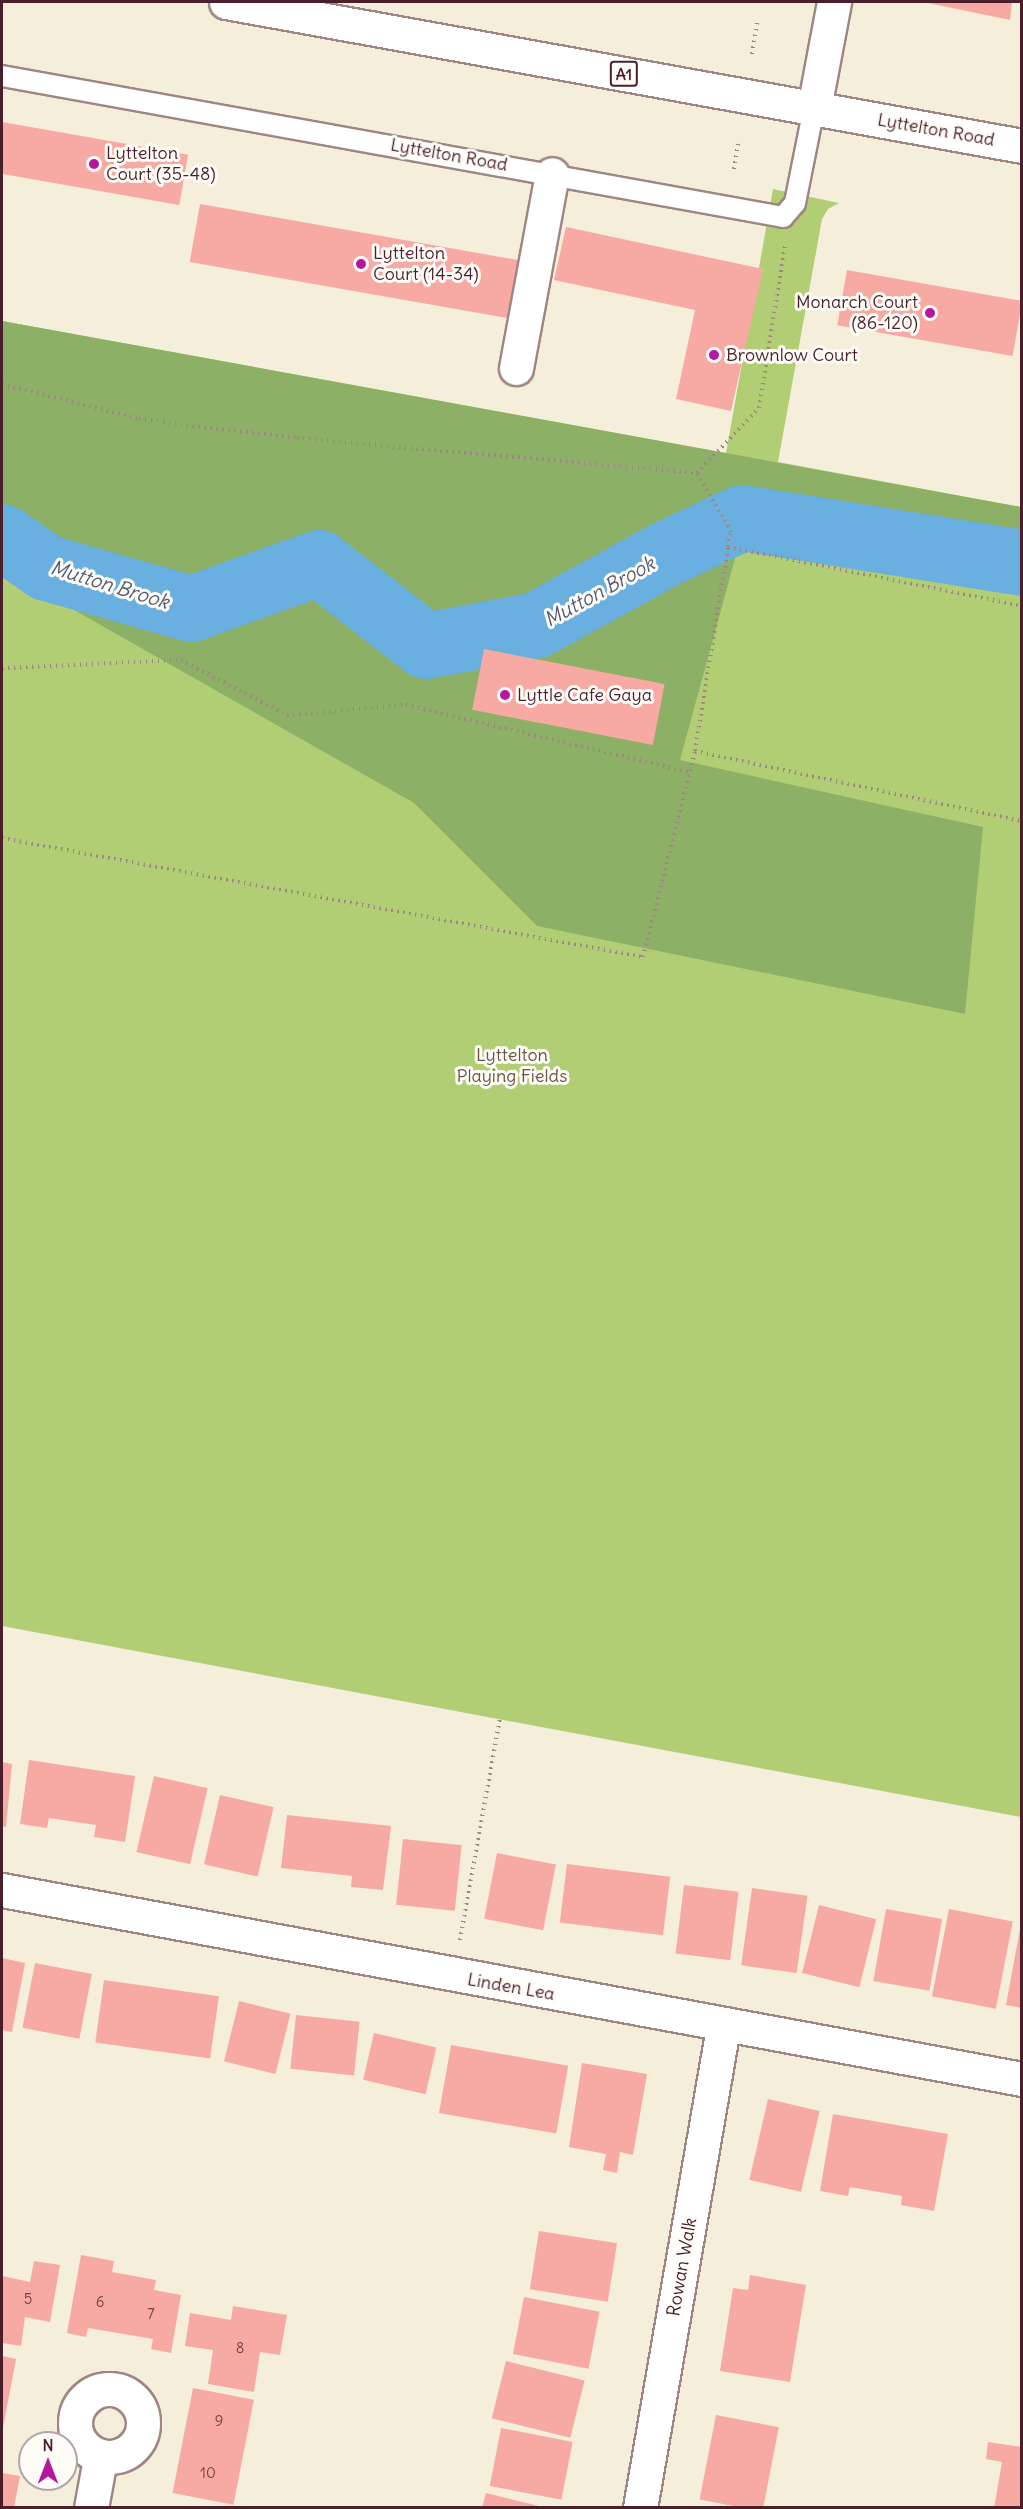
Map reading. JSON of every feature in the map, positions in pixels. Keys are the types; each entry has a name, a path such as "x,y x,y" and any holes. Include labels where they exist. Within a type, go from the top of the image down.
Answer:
{"main road":[{"name":"Lyttelton Road","path":"226,2 1022,146"},
{"path":"814,108 834,2"},
{"path":"516,368 552,174"},
{"name":"Linden Lea","path":"2,1890 453,1976 1022,2079"},
{"name":"Rowan Walk","path":"640,2508 723,2026"},
{"path":"92,2508 100,2459"}],"lane":[{"name":"Lyttelton Road","path":"2,76 783,217"},
{"path":"783,217 795,203 814,108"}],"path":[{"path":"752,54 757,22"},
{"path":"734,169 739,139"},
{"path":"697,473 759,408 786,255 783,217"},
{"path":"2,384 150,420 297,438 697,473"},
{"path":"2,838 643,957 695,751 731,532 697,473"},
{"path":"728,547 1022,606"},
{"path":"2,668 181,660 286,715 406,705 689,772"},
{"path":"695,751 1022,820"},
{"path":"453,1976 500,1718"}],"green space":[{"name":"Lyttelton Playing Fields","path":"773,189 839,203 828,209 822,219 778,462 1021,507 1021,1817 2,1626 2,321 726,453"},
{"path":"2,321 1021,507 1021,582 742,533 680,760 983,827 965,1014 537,926 414,803 2,569"}],"building":[{"path":"923,2 1012,2 1010,20"},
{"name":"Lyttelton Court (35-48)","path":"2,122 188,155 179,205 2,174"},
{"name":"Lyttelton Court (14-34)","path":"200,204 534,263 524,321 190,262"},
{"name":"Brownlow Court","path":"566,227 763,269 731,411 676,399 695,310 554,280"},
{"name":"Monarch Court (86-120)","path":"847,270 1022,301 1013,356 837,325"},
{"path":"484,649 665,684 653,745 472,710"},
{"path":"29,1760 135,1776 125,1842 94,1837 96,1825 49,1818 47,1828 20,1824"},
{"path":"2,1762 12,1764 6,1827 2,1826"},
{"path":"154,1776 208,1788 190,1864 136,1852"},
{"path":"220,1795 274,1807 258,1877 204,1864"},
{"path":"287,1815 391,1826 383,1890 351,1887 352,1876 281,1868"},
{"path":"403,1839 462,1845 455,1911 396,1905"},
{"path":"497,1853 556,1864 543,1930 484,1919"},
{"path":"567,1864 670,1877 663,1935 560,1923"},
{"path":"684,1885 739,1892 730,1960 676,1953"},
{"path":"752,1888 807,1896 797,1973 741,1965"},
{"path":"819,1905 876,1919 859,1987 802,1973"},
{"path":"886,1909 942,1919 929,1991 873,1981"},
{"path":"949,1909 1013,1921 996,2009 932,1996"},
{"path":"1020,1929 1022,1930 1022,2008 1006,2005"},
{"path":"2,1958 25,1963 12,2032 2,2030"},
{"path":"35,1963 92,1974 79,2039 22,2028"},
{"path":"104,1980 219,1996 210,2059 95,2042"},
{"path":"239,2001 290,2014 275,2074 224,2061"},
{"path":"296,2015 360,2022 354,2075 290,2069"},
{"path":"374,2033 436,2047 426,2094 363,2080"},
{"path":"451,2045 568,2066 556,2134 439,2113"},
{"path":"582,2063 647,2074 633,2155 620,2152 617,2173 603,2170 606,2154 569,2147"},
{"path":"768,2099 820,2111 801,2192 749,2180"},
{"path":"833,2114 948,2134 934,2211 901,2205 902,2196 850,2187 848,2196 820,2191"},
{"path":"539,2231 617,2243 608,2302 530,2289"},
{"path":"81,2255 114,2261 112,2272 156,2280 154,2290 181,2295 171,2353 151,2349 153,2339 88,2328 86,2337 67,2333"},
{"path":"34,2261 60,2265 50,2322 25,2317 21,2346 2,2343 2,2276 30,2282"},
{"path":"750,2275 806,2285 790,2382 720,2371 733,2288 748,2290"},
{"path":"524,2297 600,2312 589,2369 513,2354"},
{"path":"233,2306 287,2315 280,2355 260,2352 254,2392 208,2384 213,2350 185,2346 190,2313 231,2320"},
{"path":"2,2356 16,2359 3,2428 2,2428"},
{"path":"506,2361 585,2381 570,2438 492,2418"},
{"path":"193,2388 254,2400 233,2505 173,2493"},
{"path":"716,2415 779,2427 763,2508 744,2508 700,2499"},
{"path":"501,2428 573,2442 561,2500 490,2486"},
{"path":"988,2442 1022,2447 1022,2508 994,2508 1002,2462 986,2459"},
{"path":"2,2473 18,2476 14,2508 2,2508"},
{"path":"486,2493 543,2507 543,2508 482,2508"}],"waterway":[{"name":"Mutton Brook","path":"2,537 47,568 191,609 319,563 426,646 537,625 664,555 742,518 1022,563"}],"place":[{"name":"Lyttelton Court (35-48)","path":"94,164"},
{"name":"Lyttelton Court (14-34)","path":"361,264"},
{"name":"Monarch Court (86-120)","path":"930,313"},
{"name":"Brownlow Court","path":"714,355"},
{"name":"Lyttle Cafe Gaya","path":"505,695"}]}
